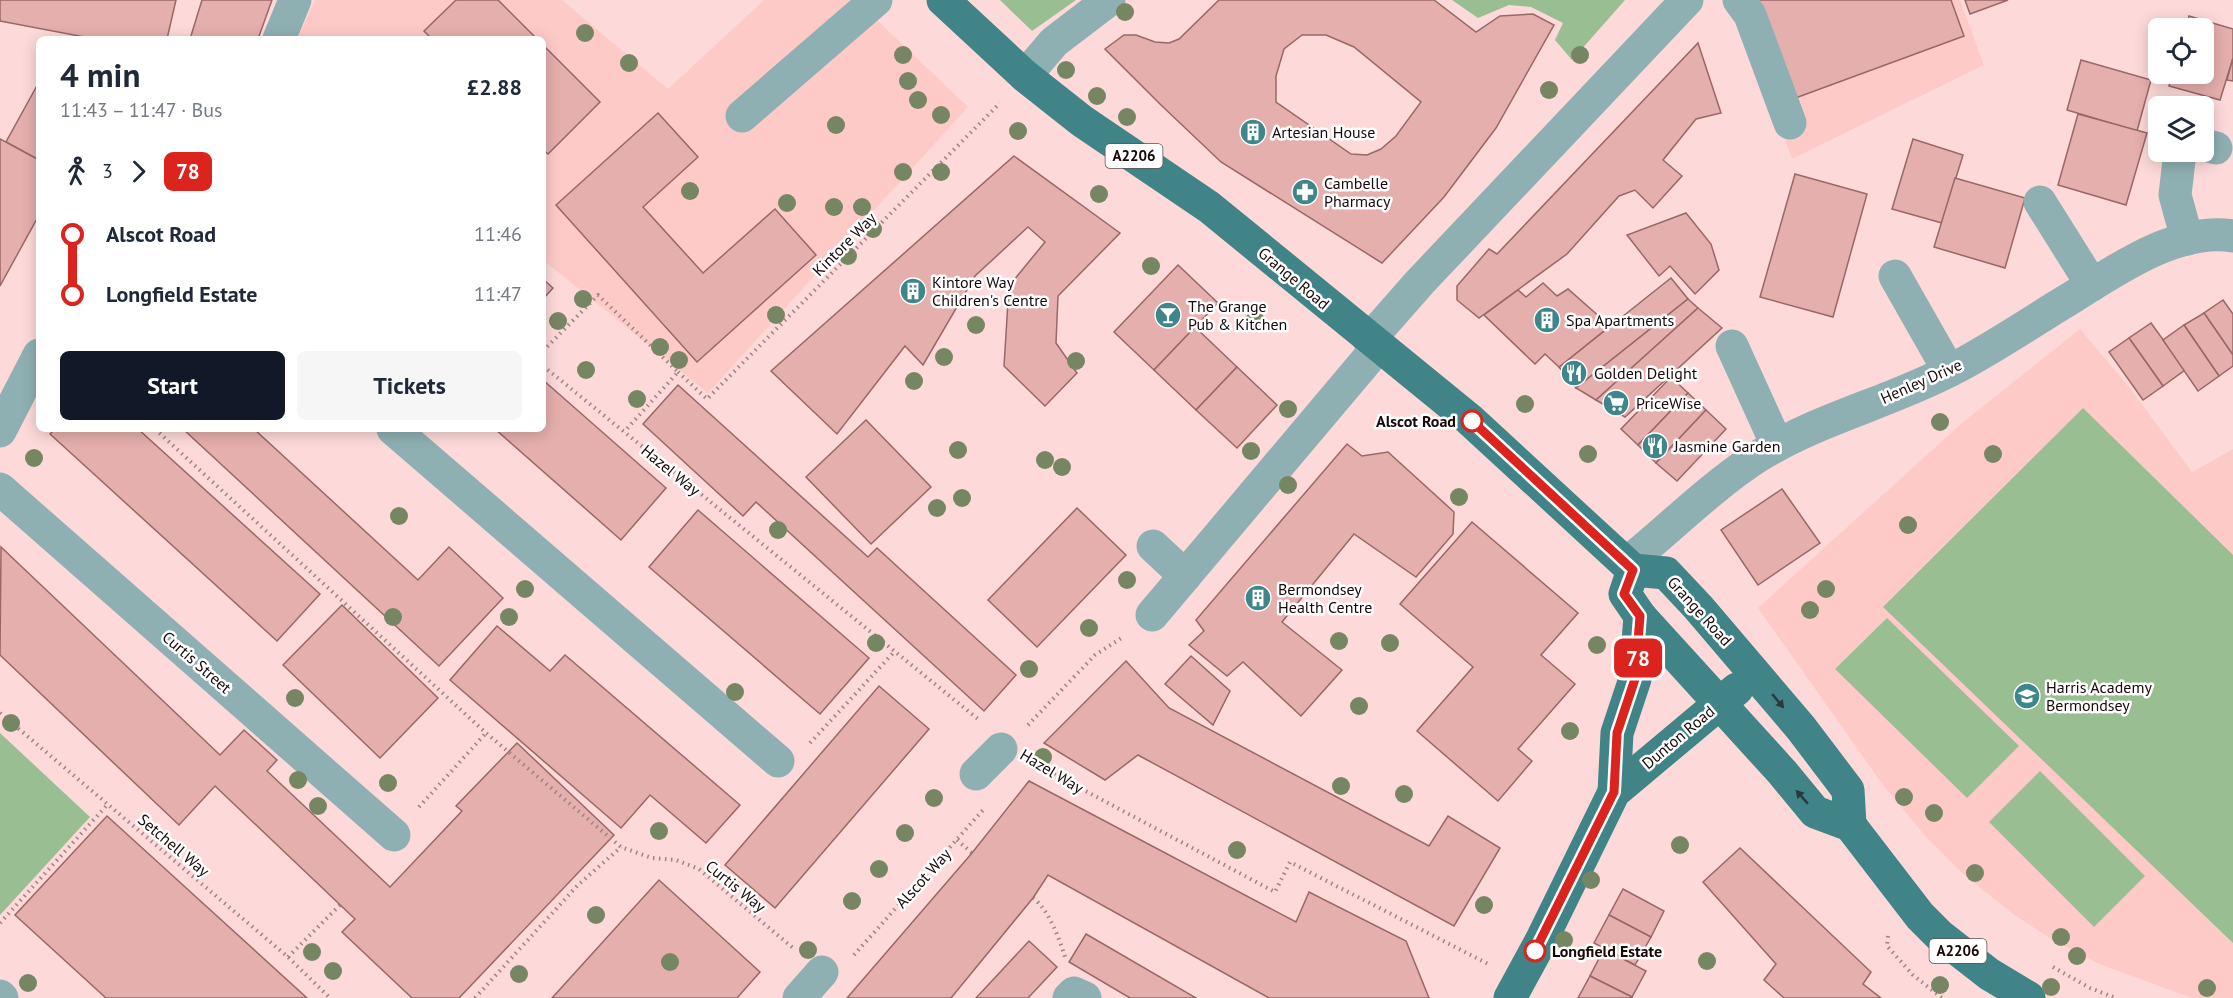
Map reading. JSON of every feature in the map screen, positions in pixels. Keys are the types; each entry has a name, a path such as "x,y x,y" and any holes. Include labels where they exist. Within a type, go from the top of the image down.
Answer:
{"main road":[{"name":"Grange Road","path":"943,0 1025,76 1082,121 1209,207 1469,419 1630,567 1666,573 1801,728 1848,790 1850,825"},
{"path":"1630,567 1624,594 1640,616 1782,772 1815,812 1850,825"},
{"path":"1614,792 1617,733 1635,679 1640,616"},
{"name":"Dunton Road","path":"1510,998 1541,941 1614,792 1755,674"},
{"name":"A2206","path":"1850,825 1920,916 1939,935 1989,974 2029,998"}],"street":[{"path":"280,36 295,0"},
{"path":"742,116 876,0"},
{"path":"1025,76 1054,42 1109,0"},
{"path":"1152,615 1374,343 1420,282 1687,0"},
{"path":"1739,0 1750,15 1790,123"},
{"path":"2179,162 2175,195 2187,239"},
{"path":"2040,202 2092,285"},
{"name":"Henley Drive","path":"1630,567 1727,478 1777,445 1949,371 2143,255 2187,239 2213,235 2233,236"},
{"path":"1895,276 1949,371"},
{"path":"1732,346 1777,445"},
{"path":"0,431 36,361"},
{"path":"396,432 778,761"},
{"name":"Curtis Street","path":"0,489 394,835"},
{"path":"1153,546 1185,576"},
{"path":"976,774 1017,747"},
{"path":"799,998 822,972"}],"path":[{"name":"Kintore Way","path":"678,372 707,399 1025,76"},
{"path":"546,348 598,295 678,372"},
{"name":"Hazel Way","path":"546,368 982,722"},
{"name":"Hazel Way","path":"624,432 678,372"},
{"path":"158,432 486,733 621,847 577,886 475,998"},
{"path":"1017,747 1095,655 1124,636"},
{"path":"778,761 786,768 895,651"},
{"name":"Setchell Way","path":"0,713 288,957 330,998"},
{"path":"394,835 486,733"},
{"name":"Hazel Way","path":"1017,747 1275,892 1290,862 1489,964"},
{"name":"Alscot Way","path":"822,972 844,966 997,794 976,774"},
{"path":"0,923 108,804"},
{"path":"957,840 972,853"},
{"name":"Curtis Way","path":"621,847 652,858 665,858 699,869 822,972"},
{"path":"1033,898 1040,903 1060,941 1076,996"},
{"path":"288,957 340,905"},
{"path":"1887,945 1913,975 1942,998"},
{"path":"2049,965 2090,988 2116,998"}],"shaded area":[{"path":"315,0 562,0 668,89 764,0 856,0 968,107 708,393 546,262 546,36 298,36"},
{"path":"1734,0 1960,0 1984,65 1792,159"},
{"name":"Harris Academy Bermondsey","path":"2080,329 2129,387 2192,472 2233,449 2233,998 2192,998 2099,964 2051,939 2013,914 1963,874 1926,837 1883,785 1758,608 1962,423"}],"green space":[{"path":"1000,0 1076,0 1032,31"},
{"path":"1452,0 1625,0 1572,60 1555,40 1563,23 1531,7 1509,5 1478,18"},
{"path":"2083,408 2233,555 2233,943 1883,607"},
{"path":"1887,618 2019,746 1967,798 1835,669"},
{"path":"0,733 90,817 0,915"},
{"path":"2040,771 2145,876 2094,927 1989,822"}],"building":[{"path":"0,0 176,0 168,36 79,36 0,21"},
{"path":"202,0 272,0 259,36 191,36"},
{"path":"456,0 498,0 534,36 429,36 424,31"},
{"name":"Artesian House","path":"1219,0 1434,0 1476,32 1500,16 1533,14 1554,25 1496,128 1444,197 1382,263 1221,162 1105,49 1124,35 1136,35 1155,42 1169,43 1179,39","holes":["1302,35 1326,35 1354,47 1421,102 1396,136 1381,149 1367,155 1351,154 1276,102 1276,76 1284,49"]},
{"path":"1753,0 1951,0 1964,36 1790,100"},
{"path":"1965,0 2008,0 1970,14"},
{"path":"2214,23 2233,29 2233,58 2220,100 2214,98 2214,96 2205,96 2169,86 2170,84 2214,84"},
{"path":"1698,43 1721,113 1696,119 1663,160 1682,176 1653,208 1635,190 1619,196 1567,254 1479,318 1457,300 1457,286 1489,249 1497,254"},
{"path":"546,48 600,102 548,154 546,152"},
{"path":"2233,58 2233,81 2227,80"},
{"path":"2081,60 2148,79 2150,84 2137,131 2067,110"},
{"path":"36,87 36,158 6,142"},
{"path":"658,113 698,157 643,207 703,273 775,209 816,255 697,362 556,205"},
{"path":"2078,114 2147,133 2126,205 2058,185"},
{"path":"0,139 36,158 36,220 0,286"},
{"path":"1913,139 1963,155 1942,223 1892,209"},
{"name":"Kintore Way Children's Centre","path":"1014,156 1120,233 1058,296 1056,343 1077,373 1045,406 1004,366 1009,286 1045,242 1028,227 975,276 923,365 905,346 837,434 771,371"},
{"path":"1795,174 1867,194 1833,317 1760,297"},
{"path":"1955,178 2025,198 2005,268 1934,247"},
{"path":"1686,213 1711,244 1719,270 1695,294 1670,266 1659,276 1627,235"},
{"name":"The Grange Pub & Kitchen","path":"1178,265 1218,303 1154,370 1114,332"},
{"path":"1671,278 1688,299 1576,388 1559,367"},
{"path":"546,282 553,288 546,296"},
{"name":"Spa Apartments","path":"1543,283 1557,296 1568,289 1610,326 1559,367 1545,354 1535,364 1484,315 1518,290 1526,297"},
{"path":"1688,299 1698,308 1596,400 1576,388"},
{"path":"2223,300 2233,314 2233,355 2204,313"},
{"path":"1698,308 1722,328 1625,417 1596,400"},
{"path":"2204,313 2233,355 2233,366 2219,376 2184,325"},
{"path":"2151,323 2185,370 2163,386 2129,338"},
{"path":"2184,325 2219,376 2198,391 2163,340"},
{"path":"1195,327 1237,367 1196,410 1154,370"},
{"path":"2129,338 2163,386 2143,400 2109,352"},
{"path":"1237,367 1277,405 1237,448 1196,410"},
{"path":"1671,377 1688,393 1638,445 1621,429"},
{"path":"546,383 666,488 621,540 498,432 546,432"},
{"path":"678,385 868,557 877,548 1016,675 984,711 756,502 743,516 643,424"},
{"path":"1688,393 1706,410 1656,463 1638,445"},
{"path":"1706,410 1726,429 1677,481 1656,463"},
{"path":"866,420 931,487 871,544 806,477"},
{"path":"52,432 141,432 320,594 277,641 50,434"},
{"path":"186,432 257,432 418,580 449,547 503,598 439,666"},
{"name":"Bermondsey Health Centre","path":"1347,444 1362,456 1388,452 1454,512 1453,534 1416,577 1354,534 1282,622 1342,670 1301,716 1243,662 1227,676 1189,645 1204,631 1196,620"},
{"path":"1782,489 1820,543 1758,585 1721,530"},
{"path":"1077,508 1126,555 1037,647 988,600"},
{"path":"698,510 869,658 820,714 649,567"},
{"path":"1472,522 1578,613 1541,655 1575,684 1518,749 1532,761 1498,801 1417,731 1473,667 1400,604"},
{"path":"1,547 220,755 244,730 277,760 267,771 390,887 462,811 456,806 517,743 614,835 459,998 412,998 342,932 355,919 215,786 179,825 0,655"},
{"path":"342,605 438,698 380,758 283,665"},
{"path":"497,626 550,671 565,655 740,805 706,843 650,795 621,828 450,680"},
{"path":"1191,656 1230,691 1213,725 1165,684"},
{"path":"1126,661 1169,708 1429,846 1448,816 1500,848 1454,926 1138,755 1105,780 1044,743"},
{"path":"879,686 929,729 775,908 725,865"},
{"path":"1029,781 1296,922 1309,892 1406,941 1429,998 1269,998 1048,875 1033,898 951,998 847,998 972,853"},
{"path":"107,816 307,998 106,998 15,915"},
{"path":"1740,848 1871,972 1863,984 1881,998 1784,998 1764,980 1776,964 1703,882"},
{"path":"659,880 760,972 737,998 552,998"},
{"path":"1623,889 1664,911 1651,937 1609,915"},
{"path":"1609,915 1651,937 1635,965 1594,943"},
{"path":"1086,934 1196,998 1130,998 1069,962"},
{"path":"1029,941 1057,967 1028,998 976,998"},
{"path":"1604,949 1646,971 1632,997 1590,976"},
{"path":"1590,976 1632,997 1578,998"}],"bus line":[{"name":"78","path":"1472,421 1627,563 1633,570 1624,594 1640,616 1635,679 1617,733 1614,792 1535,951"}],"place":[{"name":"Artesian House","path":"1253,132"},
{"name":"Cambelle Pharmacy","path":"1305,192"},
{"name":"Kintore Way Children's Centre","path":"913,291"},
{"name":"The Grange Pub & Kitchen","path":"1168,315"},
{"name":"Spa Apartments","path":"1547,320"},
{"name":"Golden Delight","path":"1574,373"},
{"name":"PriceWise","path":"1616,403"},
{"name":"Alscot Road","path":"1472,421"},
{"name":"Jasmine Garden","path":"1655,446"},
{"name":"Bermondsey Health Centre","path":"1258,598"},
{"name":"Harris Academy Bermondsey","path":"2027,696"},
{"name":"Longfield Estate","path":"1535,951"}]}
